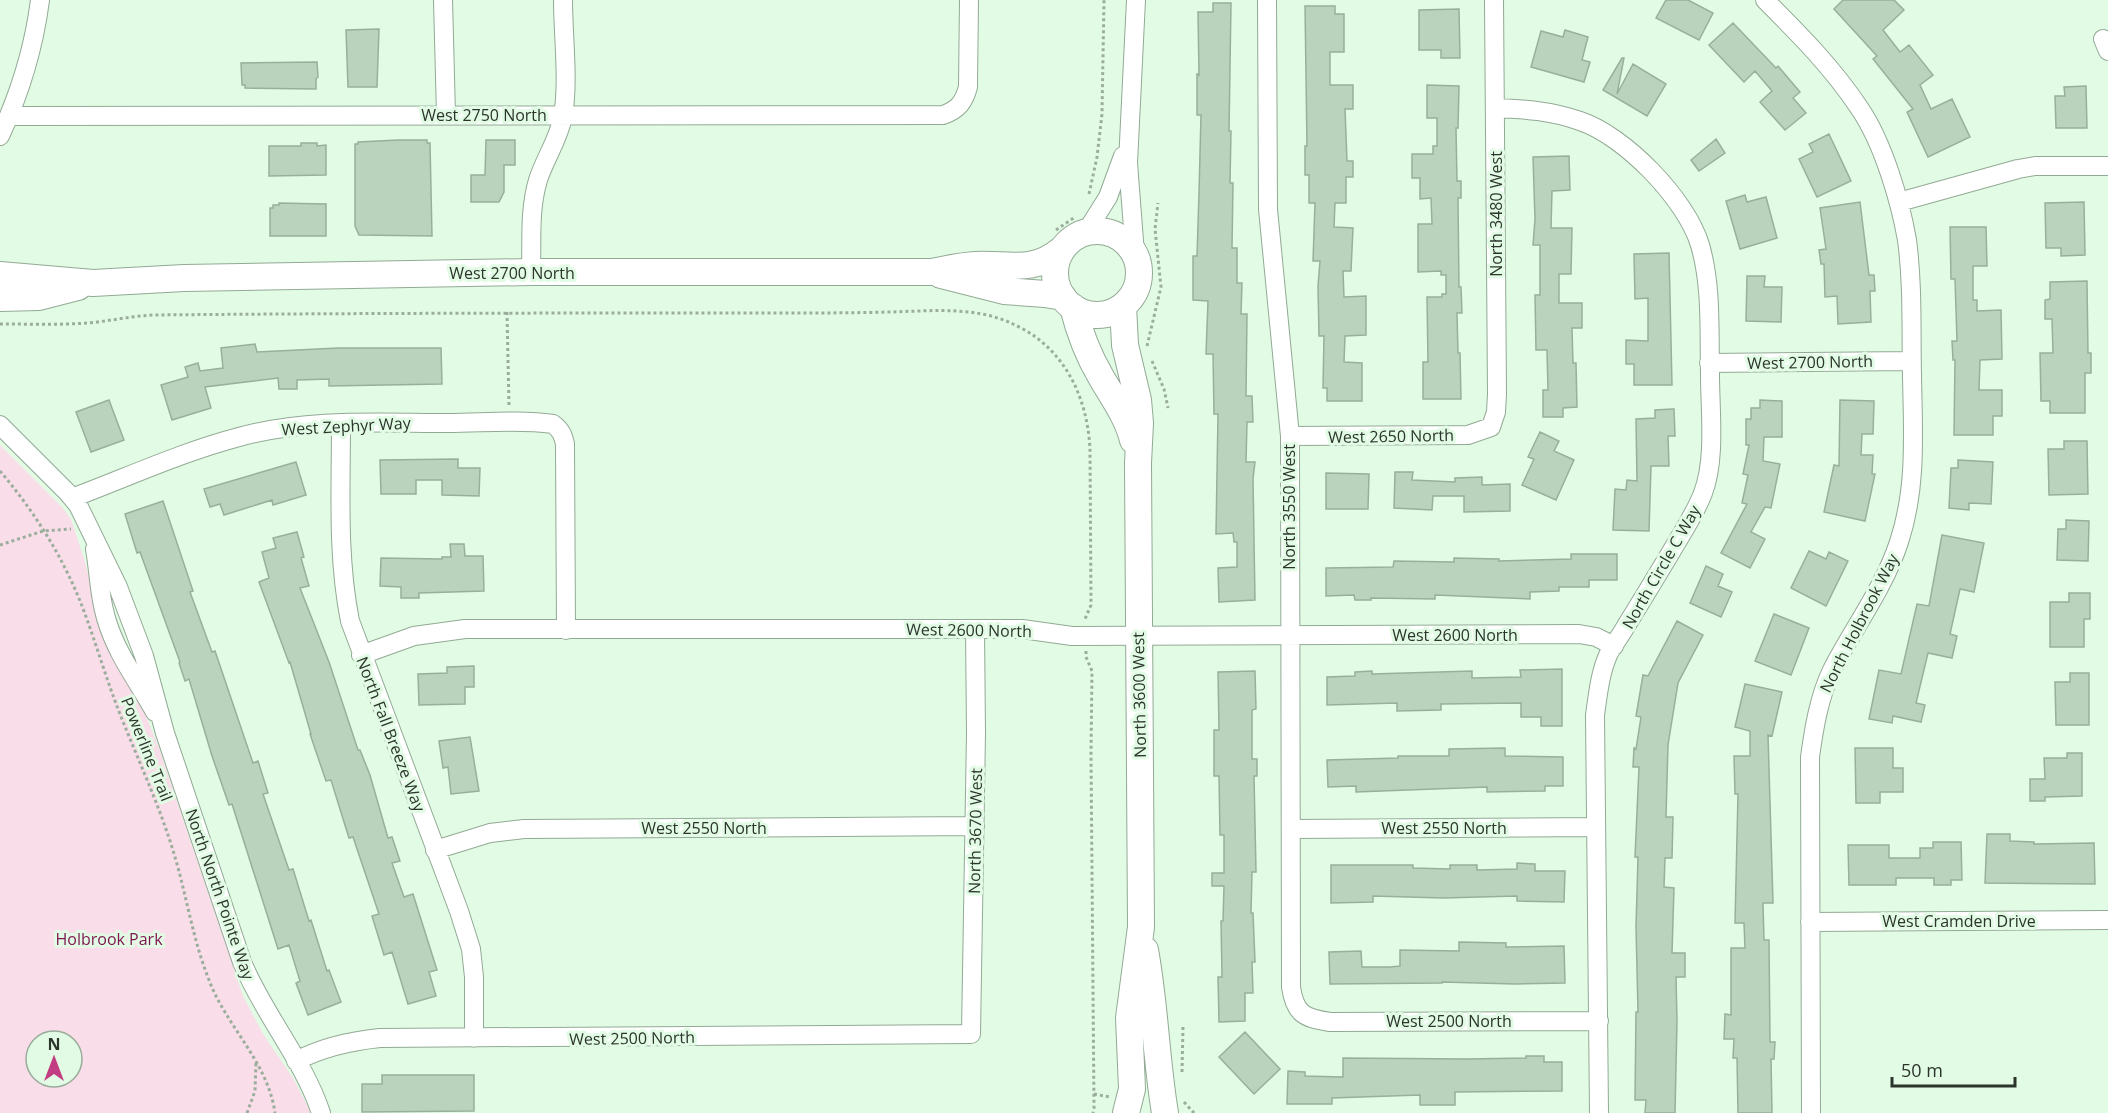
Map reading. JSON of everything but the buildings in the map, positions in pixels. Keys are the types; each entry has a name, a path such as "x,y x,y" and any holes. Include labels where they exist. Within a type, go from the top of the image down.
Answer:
{"street":[{"path":"0,136 30,53 40,0"},
{"path":"443,0 446,115"},
{"path":"531,272 535,192 563,115 565,95 563,0"},
{"name":"West 2750 North","path":"9,116 944,115 958,108 968,87 969,0"},
{"path":"1128,131 1117,176 1108,197 1070,240 1058,241 1055,276 1068,302 1085,313 1098,315 1124,306 1133,295 1138,282 1139,267 1135,254 1129,195 1128,131 1136,0"},
{"name":"North 3550 West","path":"1267,0 1268,209 1290,436 1291,987 1293,1002 1300,1013"},
{"name":"North 3480 West","path":"1491,427 1496,412 1497,394 1494,0"},
{"name":"North Holbrook Way","path":"1765,0 1812,47 1862,110 1882,153 1899,202 1910,277 1913,478 1907,513 1899,543 1884,579 1832,671 1821,700 1810,757 1811,1113"},
{"name":"North Circle C Way","path":"1495,108 1535,109 1581,121 1606,133 1668,189 1688,218 1700,243 1706,270 1710,438 1704,490 1693,515 1610,653 1600,682 1595,715 1599,1113"},
{"path":"1899,202 2035,166 2108,166"},
{"path":"1083,223 1115,234 1126,242 1135,254"},
{"name":"West 2700 North","path":"0,275 93,283 196,277 531,272 932,272 975,265 1032,266 1042,263 1058,241"},
{"name":"West 2700 North","path":"932,272 1004,291 1045,294 1068,302"},
{"name":"West 2700 North","path":"0,298 39,297 93,283"},
{"name":"North 3600 West","path":"1068,302 1090,357 1128,423 1138,464"},
{"name":"North 3600 West","path":"1120,1105 1132,1089 1129,1018 1141,927 1138,464 1140,423 1138,400 1125,345 1124,306"},
{"name":"West 2700 North","path":"1709,363 1912,361"},
{"name":"West Zephyr Way","path":"72,498 203,448 241,436 307,425 341,423 553,424 563,434 565,444 566,630"},
{"name":"North Fall Breeze Way","path":"341,423 342,577 350,621 459,911 471,949 474,977 474,1038"},
{"name":"North North Pointe Way","path":"0,425 72,498 81,528 96,552 101,600 111,635 128,670 152,707 165,733 242,962 258,998 309,1082 321,1113"},
{"name":"West 2650 North","path":"1290,436 1468,435 1491,427"},
{"name":"West 2600 North","path":"361,655 397,640 465,629 1022,629 1072,636 1579,634 1596,637 1614,646"},
{"name":"North 3670 West","path":"971,1034 975,826 975,629"},
{"name":"West 2550 North","path":"435,850 490,833 524,830 975,826"},
{"name":"West 2550 North","path":"1291,829 1596,827"},
{"name":"West Cramden Drive","path":"1810,922 2108,920"},
{"name":"North 3600 West","path":"1141,927 1153,991 1161,1088 1174,1106"},
{"name":"West 2500 North","path":"1300,1013 1330,1022 1599,1021"},
{"name":"West 2500 North","path":"296,1061 325,1048 361,1040 971,1034"}],"path":[{"path":"1088,198 1098,157 1102,114 1104,0"},
{"path":"1158,203 1155,229 1161,287 1147,346 1164,389 1168,408"},
{"path":"1058,241 1065,222 1083,223"},
{"path":"0,324 84,323 148,315 307,313 430,315 507,312 834,313 967,310 989,315 1020,327 1039,339 1067,369 1082,399 1089,424 1091,605 1085,619 1085,628"},
{"path":"507,312 509,423"},
{"name":"Powerline Trail","path":"0,471 15,488 43,531 82,606 113,695 152,790 175,856 209,982 225,1014 268,1086 275,1113"},
{"path":"0,545 43,531 81,528"},
{"path":"1086,646 1086,657 1092,671 1094,1094 1092,1113"},
{"path":"1182,1081 1183,1026"},
{"path":"247,1113 255,1091 255,1061"},
{"path":"1094,1094 1120,1105"},
{"path":"1174,1106 1194,1113"}],"green space":[{"name":"Holbrook Park","path":"0,445 62,507 71,519 93,593 126,678 146,716 159,748 243,996 263,1034 293,1078 311,1113 0,1113"}]}
